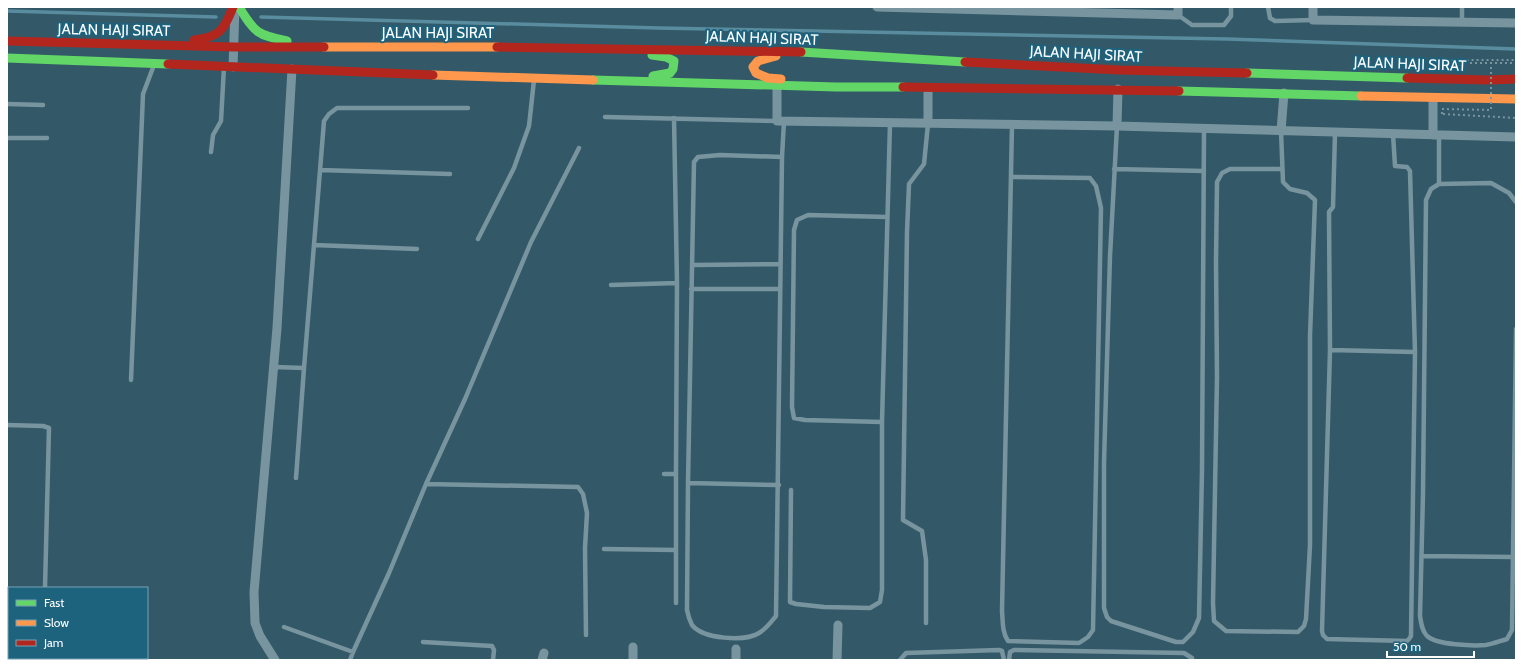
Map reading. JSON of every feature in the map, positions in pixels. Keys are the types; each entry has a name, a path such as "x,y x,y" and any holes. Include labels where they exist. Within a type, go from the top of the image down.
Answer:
{"main road":[{"path":"95,43 205,39 218,35 225,26 234,7"},
{"path":"239,7 252,28 266,37 293,42 361,47"},
{"name":"JALAN HAJI SIRAT","path":"7,41 234,47 522,47 811,52 1112,70 1434,79 1516,79"},
{"path":"602,48 666,57 674,61 675,65 670,73 658,76 606,80"},
{"path":"811,52 766,57 758,61 753,67 756,74 768,78 836,87"},
{"path":"7,58 447,76 777,86 928,89 1118,89 1516,99"}],"street":[{"path":"228,67 234,47 234,7"},
{"path":"877,7 1178,11"},
{"path":"1313,7 1313,20 1516,22"},
{"path":"275,660 260,636 255,623 254,592 277,328 292,69"},
{"path":"777,86 780,121 1117,126 1516,137"},
{"path":"928,89 928,124"},
{"path":"1117,126 1118,89"},
{"path":"1281,131 1284,93"},
{"path":"1433,98 1436,135"},
{"path":"837,660 838,625"},
{"path":"633,647 633,660"},
{"path":"736,649 736,660"}],"lane":[{"path":"1178,11 1192,25 1224,25 1231,16 1231,7"},
{"path":"1268,7 1270,18 1275,21 1313,20"},
{"path":"1462,7 1462,21"},
{"path":"131,380 143,94 154,65"},
{"path":"211,152 213,135 221,121 228,67"},
{"path":"478,239 514,168 528,126 534,78"},
{"path":"7,104 43,105"},
{"path":"296,478 324,122 329,114 337,108 468,108"},
{"path":"605,117 780,121 782,157 779,485 776,616 759,634 746,639 723,637 704,634 692,625 687,610 694,162 698,157 720,155 782,157"},
{"path":"674,118 677,283 676,603"},
{"path":"791,490 790,602 824,607 870,608 880,602 882,590 882,422 890,123"},
{"path":"926,623 926,560 922,531 903,520 909,184 924,164 928,124"},
{"path":"1011,177 1090,178 1096,186 1101,208 1093,630 1088,637 1079,643 1008,641 1004,636 1003,630 1002,603 1012,125"},
{"path":"1117,126 1110,264 1104,463 1104,608 1107,617 1111,621 1176,642 1183,642 1193,632 1199,618 1202,470 1204,129"},
{"path":"1281,131 1283,182 1290,189 1307,193 1314,200 1310,336 1310,545 1306,619 1304,626 1298,632 1226,631 1214,621 1213,603 1217,377 1217,182 1222,173 1230,169 1282,169"},
{"path":"1335,133 1334,207 1329,212 1330,350 1322,630 1323,635 1327,639 1375,640 1407,640 1411,636 1415,352 1410,171 1408,167 1394,166 1393,134"},
{"path":"1436,135 1439,184"},
{"path":"7,138 47,138"},
{"path":"350,660 389,573 426,484 465,399 531,242 579,148"},
{"path":"1114,169 1204,171"},
{"path":"320,170 450,174"},
{"path":"1516,202 1509,193 1491,183 1439,184 1431,189 1426,200 1420,616 1421,627 1428,637 1442,642 1464,645 1487,645 1507,639 1512,630 1516,328"},
{"path":"882,422 794,418 792,407 794,230 797,220 808,215 887,217"},
{"path":"314,245 417,249"},
{"path":"692,265 780,264"},
{"path":"611,285 677,283"},
{"path":"691,290 780,289"},
{"path":"1330,350 1415,352"},
{"path":"274,367 304,368"},
{"path":"7,425 43,426 49,428 45,587"},
{"path":"664,474 676,474"},
{"path":"688,483 779,485"},
{"path":"426,484 578,487 583,494 587,513 585,548 586,635"},
{"path":"604,549 676,550"},
{"path":"1422,556 1513,557"},
{"path":"284,627 353,652"},
{"path":"423,642 492,646 494,650 493,660"},
{"path":"900,660 906,653 999,650 1002,651 1004,660"},
{"path":"1009,660 1010,652 1014,650 1109,653 1184,653 1192,658 1192,660"},
{"path":"1109,653 1109,660"}],"path":[{"path":"1434,79 1437,64 1450,60 1516,60"},
{"path":"1470,62 1516,63"},
{"path":"1491,63 1491,110 1442,109 1442,114 1516,118"}],"waterway":[{"path":"7,11 216,17"},
{"path":"261,17 658,28 1227,39 1516,49"}],"traffic: fast":[{"path":"239,7 253,28 258,32 269,37 287,41"},
{"path":"801,52 965,62"},
{"path":"652,55 666,57 674,61 673,69 670,73 653,76"},
{"path":"7,58 168,64"},
{"path":"1247,73 1407,78"},
{"path":"593,80 836,87 903,87"},
{"path":"1179,91 1361,96"}],"traffic: slow":[{"path":"324,47 497,47"},
{"path":"776,56 758,61 753,67 756,73 768,78 781,79"},
{"path":"433,75 593,80"},
{"path":"1361,96 1516,99"}],"traffic: jam":[{"path":"194,40 210,37 220,31 224,27 233,7"},
{"path":"7,41 234,47 324,47"},
{"path":"497,47 801,52"},
{"path":"965,62 1119,70 1247,73"},
{"path":"168,64 433,75"},
{"path":"1407,78 1488,80 1516,79"},
{"path":"903,87 1179,91"}]}
